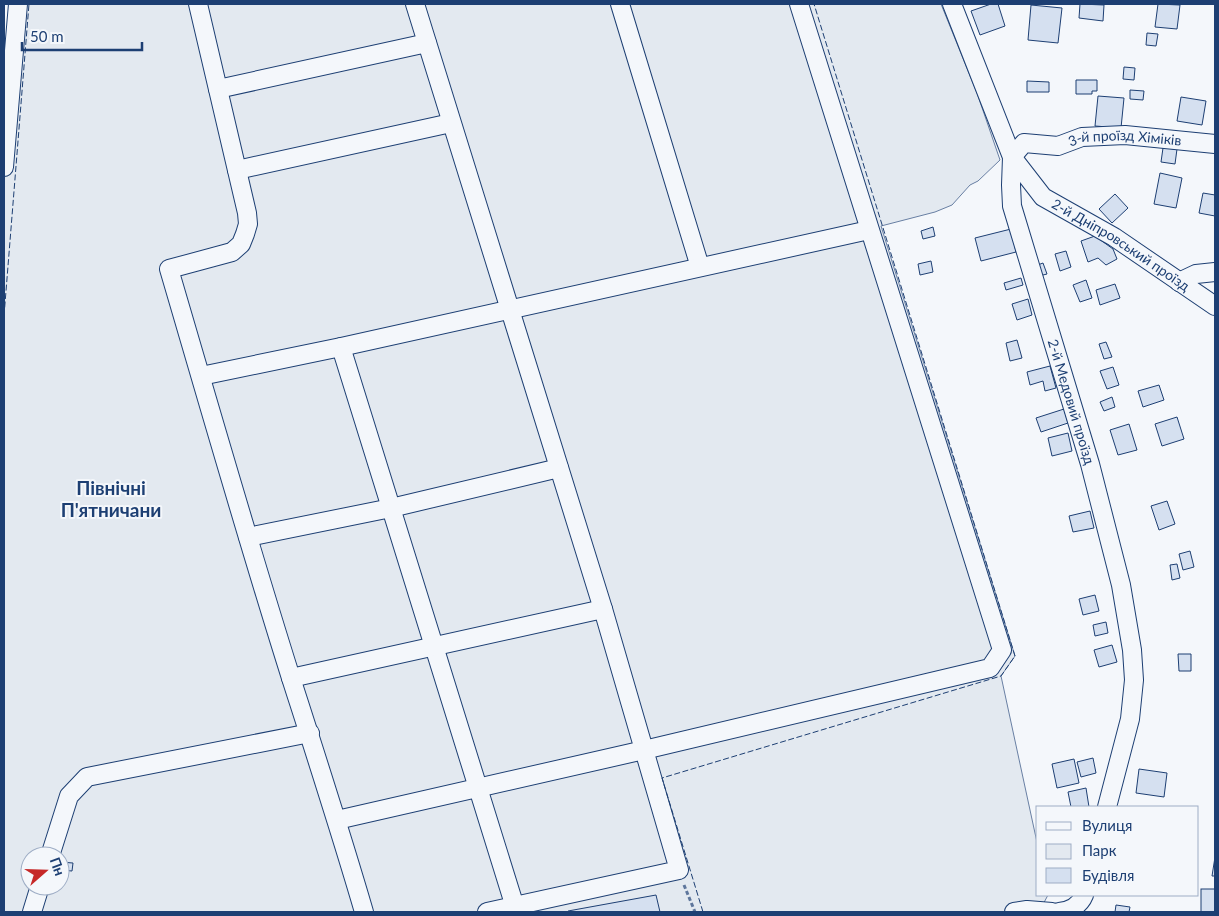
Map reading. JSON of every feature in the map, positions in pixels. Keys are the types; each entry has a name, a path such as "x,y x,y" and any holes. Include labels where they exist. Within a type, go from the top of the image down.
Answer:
{"street":[{"path":"4,167 18,4"},
{"path":"201,4 218,89 248,213 248,224 241,244 232,252 169,269 248,537 364,912"},
{"path":"415,4 603,609 679,870 487,912"},
{"path":"620,4 700,267"},
{"path":"337,820 478,789 990,668 1002,650 799,4"},
{"name":"2-й Медовий проїзд","path":"952,4 1012,157 1012,206 1090,464 1122,585 1132,650 1134,680 1130,719 1107,806"},
{"path":"218,89 428,43"},
{"path":"237,170 452,123"},
{"name":"3-й проїзд Хіміків","path":"1012,157 1024,142 1058,146 1082,137 1125,135 1215,144"},
{"name":"2-й Дніпровський проїзд","path":"1012,157 1044,197 1114,237 1215,306"},
{"path":"200,376 341,347 869,230"},
{"path":"1179,282 1196,274 1215,272"},
{"path":"341,347 515,907"},
{"path":"248,537 391,508 559,468"},
{"path":"291,678 603,609"},
{"path":"53,846 69,796 87,777 310,734"},
{"path":"32,912 37,896"},
{"path":"1059,912 1079,904 1083,896"},
{"path":"1014,912 1027,910 1052,912"}],"path":[{"path":"679,870 695,912"}],"green space":[{"path":"18,4 941,4 977,93 1000,160 978,181 970,185 952,205 935,212 881,226 1015,656 1001,676 1036,838 1036,896 1047,896 1040,910 1014,912 4,912 4,167"}],"building":[{"path":"991,4 998,4 1005,26 980,35 971,11"},
{"path":"1080,4 1104,5 1103,21 1079,18"},
{"path":"1158,4 1180,5 1177,29 1155,27"},
{"path":"1031,5 1062,8 1058,43 1028,40"},
{"path":"1147,33 1158,34 1156,46 1146,45"},
{"path":"1124,67 1135,68 1134,80 1123,79"},
{"path":"1076,80 1097,80 1097,91 1092,91 1092,94 1076,94"},
{"path":"1027,81 1049,82 1049,92 1027,92"},
{"path":"1130,90 1144,91 1143,100 1130,99"},
{"path":"1098,96 1124,98 1121,128 1095,126"},
{"path":"1181,97 1206,101 1202,125 1177,121"},
{"path":"1163,148 1177,149 1175,164 1161,162"},
{"path":"1160,173 1182,178 1176,208 1154,204"},
{"path":"1203,193 1215,195 1215,216 1199,213"},
{"path":"1115,194 1128,208 1112,223 1099,209"},
{"path":"933,227 935,236 923,239 921,231"},
{"path":"1011,229 1016,252 981,261 975,238"},
{"path":"1095,236 1113,249 1117,259 1106,265 1098,258 1088,262 1081,241"},
{"path":"1066,251 1071,267 1060,271 1055,254"},
{"path":"931,261 933,272 920,275 918,264"},
{"path":"1043,263 1047,274 1039,276 1035,266"},
{"path":"1021,278 1023,285 1006,290 1004,283"},
{"path":"1086,280 1092,298 1080,302 1073,285"},
{"path":"1115,284 1120,298 1100,305 1096,290"},
{"path":"1028,299 1032,315 1017,320 1012,304"},
{"path":"1017,340 1022,358 1010,361 1006,343"},
{"path":"1106,342 1112,357 1104,359 1099,344"},
{"path":"1050,366 1056,388 1045,391 1043,381 1030,385 1027,372"},
{"path":"1113,367 1119,385 1107,389 1100,371"},
{"path":"1159,385 1164,400 1143,407 1138,391"},
{"path":"1112,397 1115,407 1104,411 1100,402"},
{"path":"1064,409 1068,423 1041,432 1036,418"},
{"path":"1177,417 1184,439 1162,446 1155,424"},
{"path":"1129,424 1137,450 1118,455 1110,430"},
{"path":"1068,433 1072,451 1052,456 1048,438"},
{"path":"1167,501 1175,524 1159,530 1151,506"},
{"path":"1090,511 1094,528 1073,532 1069,516"},
{"path":"1190,551 1194,567 1183,570 1179,554"},
{"path":"1177,564 1180,578 1172,580 1170,565"},
{"path":"1095,595 1099,611 1083,615 1079,599"},
{"path":"1106,622 1108,633 1095,636 1093,625"},
{"path":"1112,645 1117,662 1099,667 1094,650"},
{"path":"1178,654 1191,654 1191,671 1179,671"},
{"path":"1093,758 1096,773 1081,777 1077,762"},
{"path":"1074,759 1079,783 1057,788 1052,764"},
{"path":"1139,769 1167,773 1164,797 1136,793"},
{"path":"1086,788 1089,806 1071,806 1068,792"},
{"path":"1215,857 1215,876 1212,876"},
{"path":"70,863 73,863 72,871 70,871"},
{"path":"1201,889 1215,889 1215,912 1201,912"},
{"path":"656,895 660,912 568,911"},
{"path":"1116,905 1130,907 1129,912 1115,912"}],"fence":[{"path":"4,316 29,4"},
{"path":"703,912 662,778 1001,676 1015,656 814,4"}],"district":[{"name":"Північні П'ятничани","path":"111,499"}]}
